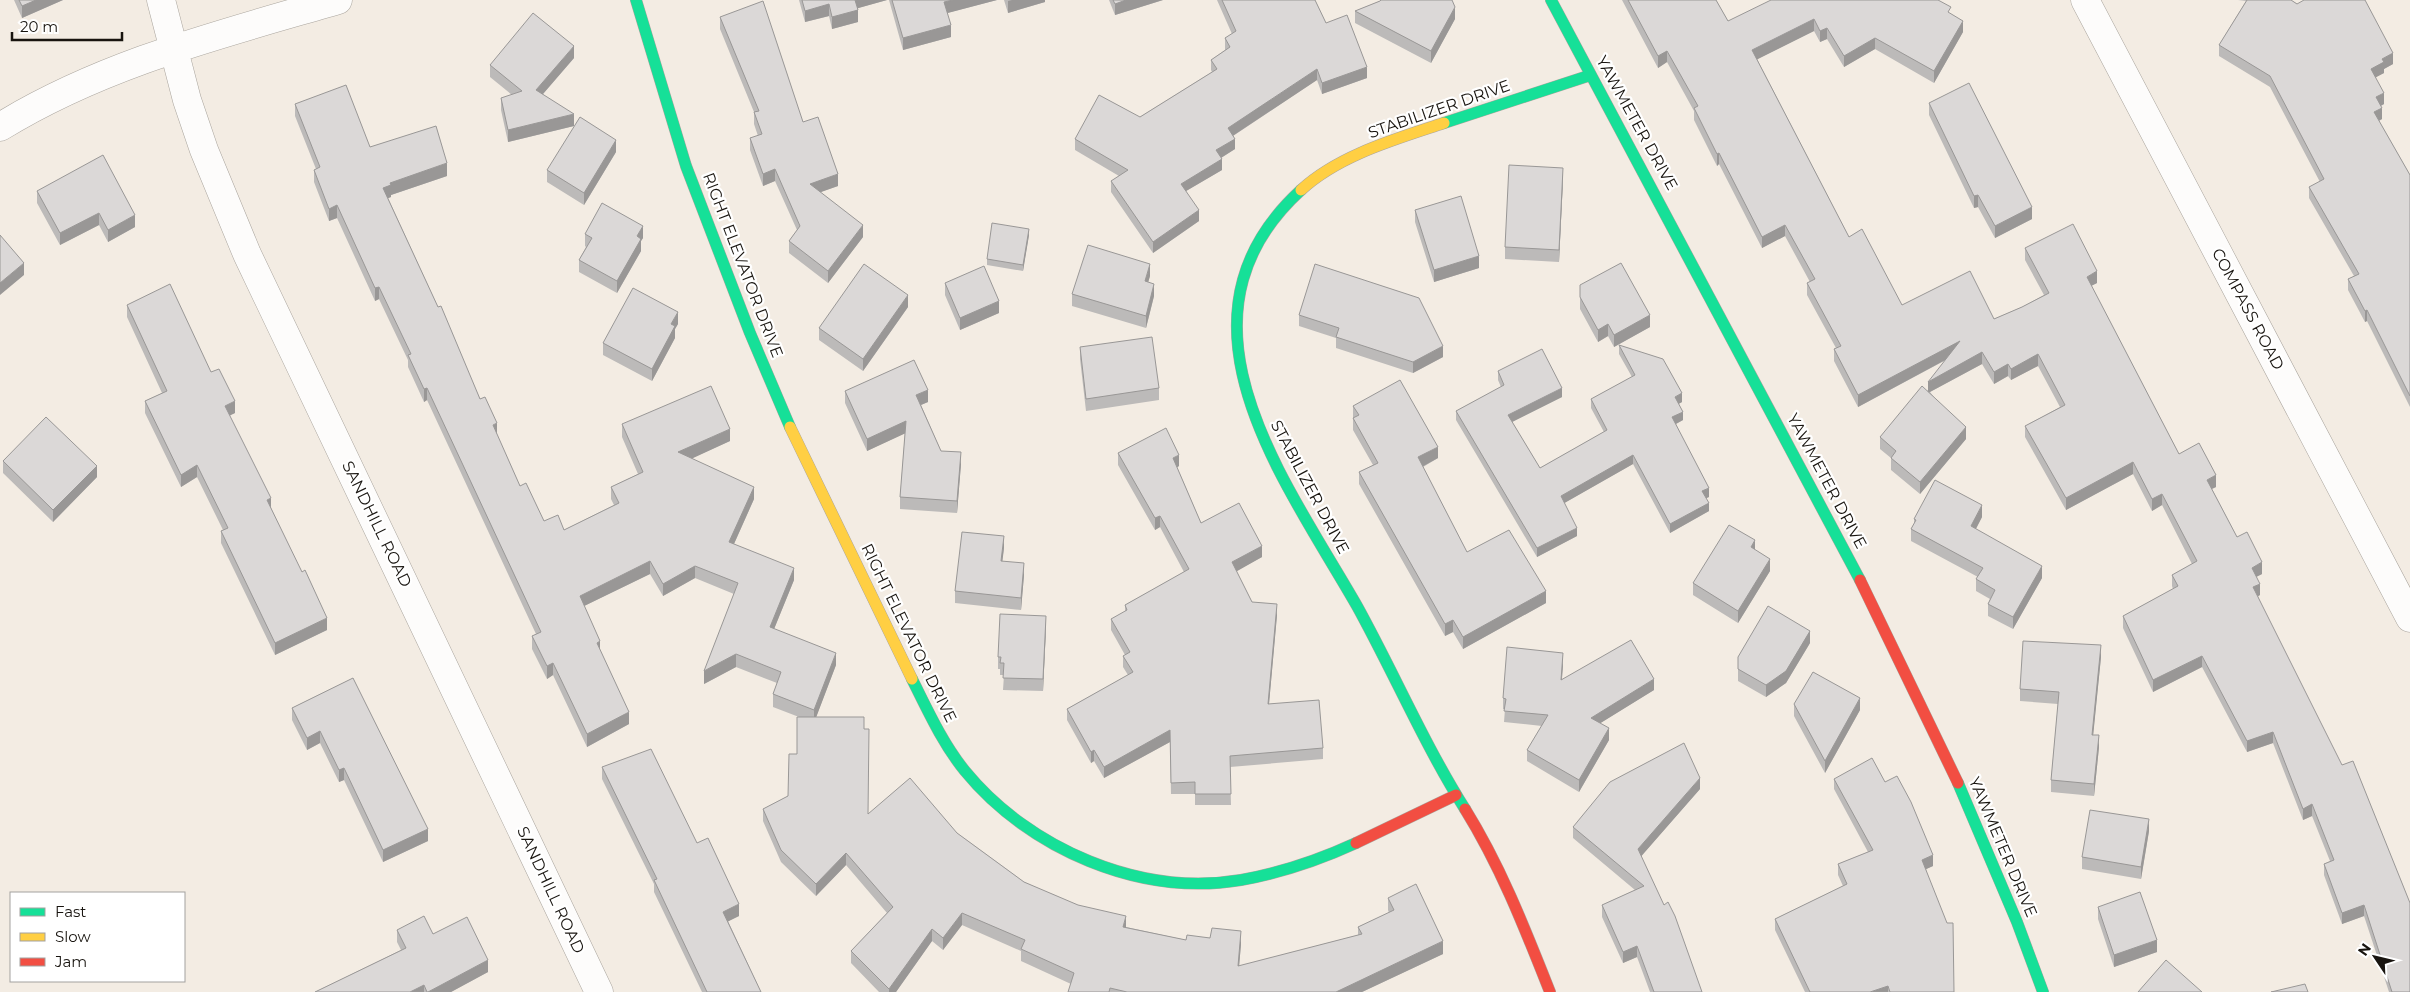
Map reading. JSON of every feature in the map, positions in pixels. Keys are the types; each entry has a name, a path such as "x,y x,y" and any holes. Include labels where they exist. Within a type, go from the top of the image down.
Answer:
{"street":[{"name":"SANDHILL ROAD","path":"161,0 187,100 204,150 248,254 599,992"},
{"path":"0,127 26,111 96,76 175,48 338,0"},
{"name":"RIGHT ELEVATOR DRIVE","path":"636,0 685,163 791,428 932,719 966,773 995,802 1025,826 1063,850 1109,869 1162,881 1203,883 1242,882 1310,863 1456,795"},
{"name":"YAWMETER DRIVE","path":"1551,0 1652,185 1863,584 1944,750 2000,878 2043,992"},
{"name":"COMPASS ROAD","path":"2085,0 2410,618"},
{"name":"STABILIZER DRIVE","path":"1550,992 1495,862 1456,795 1357,608 1282,475 1256,419 1240,375 1235,336 1237,297 1250,260 1268,230 1306,186 1326,170 1417,132 1591,75"}],"building":[{"path":"19,0 36,0 22,6"},
{"path":"802,0 855,0 858,10 832,17 829,4 805,11"},
{"path":"892,0 953,0 944,2 951,25 903,38"},
{"path":"1113,0 1126,0 1115,4"},
{"path":"1222,0 1315,0 1326,23 1347,15 1367,67 1322,83 1317,69 1228,128 1235,139 1216,150 1222,159 1181,184 1199,210 1153,242 1111,181 1128,170 1075,139 1099,95 1140,117 1217,69 1211,60 1230,47 1225,38 1236,31"},
{"path":"1381,0 1452,0 1455,7 1431,51 1355,11"},
{"path":"1628,0 1716,0 1728,21 1771,0 1938,0 1951,7 1948,12 1963,21 1934,71 1875,38 1844,56 1827,28 1820,31 1814,19 1752,50 1849,237 1862,229 1902,305 1970,271 1994,319 2022,307 2049,293 2025,248 2073,224 2097,271 2087,277 2179,454 2199,443 2216,475 2207,480 2237,537 2247,532 2262,562 2252,568 2260,584 2253,587 2342,765 2353,761 2410,903 2410,992 2392,992 2364,905 2342,913 2324,864 2334,860 2312,804 2303,809 2273,732 2247,741 2202,656 2153,680 2123,616 2178,586 2172,575 2197,561 2162,494 2152,499 2133,462 2066,498 2025,426 2065,405 2038,354 2011,369 2008,364 1994,372 1982,352 1928,382 1960,341 1858,395 1834,349 1841,346 1807,283 1815,279 1785,225 1762,237 1694,108 1698,106 1667,51 1658,56"},
{"path":"2247,0 2291,0 2297,4 2304,0 2365,0 2393,53 2382,59 2384,62 2371,69 2384,93 2376,97 2382,108 2374,112 2410,175 2410,396 2367,310 2365,311 2348,279 2359,274 2309,187 2324,179 2270,76 2219,45"},
{"path":"763,1 803,122 818,117 838,174 810,184 863,225 828,271 789,241 800,226 775,169 763,174 750,138 762,134 754,112 759,111 720,17"},
{"path":"533,13 574,46 536,90 574,114 508,130 501,98 522,91 490,65"},
{"path":"1969,83 2032,207 1995,226 1978,195 1974,196 1929,103"},
{"path":"346,85 370,147 436,126 447,163 390,183 391,185 383,188 438,307 441,306 480,399 485,397 497,423 493,425 520,486 526,483 544,521 558,515 564,530 619,503 611,487 643,472 622,424 711,386 730,429 678,452 754,487 729,542 794,568 770,627 836,653 814,710 773,694 781,672 736,654 704,671 738,583 695,566 663,584 650,561 580,596 600,641 597,643 629,712 587,734 553,663 547,666 532,636 541,632 427,388 424,389 408,355 411,354 379,287 375,288 337,205 329,209 314,170 320,167 295,104"},
{"path":"580,117 616,140 584,193 547,170"},
{"path":"103,155 135,215 108,230 99,213 60,233 37,191"},
{"path":"1509,165 1563,168 1559,250 1505,247"},
{"path":"1461,196 1479,256 1434,270 1415,210"},
{"path":"602,203 643,226 637,236 641,239 617,281 579,260 592,238 585,234"},
{"path":"992,223 1029,229 1023,265 987,259"},
{"path":"0,235 24,263 0,283"},
{"path":"1088,245 1150,264 1145,281 1154,284 1146,316 1072,294"},
{"path":"1621,263 1650,315 1614,335 1608,324 1598,330 1580,297 1580,285"},
{"path":"864,264 908,295 863,359 819,328"},
{"path":"1315,264 1419,298 1443,346 1413,362 1336,337 1339,328 1299,315"},
{"path":"984,266 999,301 960,318 945,283"},
{"path":"170,284 211,372 219,369 235,401 225,406 271,498 267,500 302,572 305,570 327,618 275,643 221,531 228,528 197,465 181,475 145,401 167,391 127,305"},
{"path":"633,288 678,312 671,324 675,326 652,369 603,343"},
{"path":"1152,337 1159,388 1086,399 1080,347"},
{"path":"1619,345 1663,359 1682,393 1675,397 1683,412 1672,417 1709,488 1702,491 1709,503 1670,524 1633,455 1561,496 1577,528 1537,548 1456,411 1504,385 1498,371 1542,349 1562,388 1508,415 1540,468 1607,430 1591,399 1635,375"},
{"path":"914,360 928,390 916,395 941,451 961,452 957,501 900,497 906,421 867,439 845,391"},
{"path":"1400,380 1438,447 1418,457 1467,552 1509,530 1546,591 1463,637 1453,620 1445,624 1359,472 1378,463 1353,418 1359,415 1353,406"},
{"path":"1922,386 1966,427 1920,482 1891,458 1896,451 1880,437"},
{"path":"46,417 97,466 53,510 3,461"},
{"path":"1166,428 1179,455 1173,458 1201,523 1239,503 1262,546 1232,562 1252,602 1277,604 1268,704 1319,700 1323,748 1230,756 1231,794 1195,794 1195,782 1171,783 1170,730 1104,767 1094,750 1091,752 1067,709 1133,672 1123,656 1130,652 1111,619 1127,610 1125,605 1189,569 1160,516 1155,518 1118,453"},
{"path":"1935,480 1982,505 1971,526 2042,566 2013,617 1988,604 1995,590 1976,579 1983,568 1911,529 1916,520 1914,519"},
{"path":"1729,525 1755,540 1751,547 1770,559 1738,611 1693,583"},
{"path":"962,532 1004,536 1001,561 1024,563 1021,598 955,591"},
{"path":"1768,606 1810,631 1786,671 1766,685 1738,669 1738,657"},
{"path":"1000,614 1046,616 1043,679 1003,678 1004,663 1000,663 1001,657 998,657"},
{"path":"1631,640 1654,679 1591,718 1609,728 1579,780 1527,750 1548,715 1504,711 1506,699 1503,698 1507,647 1563,653 1561,680"},
{"path":"2023,641 2101,645 2092,735 2099,735 2094,784 2051,780 2059,692 2020,689"},
{"path":"1813,672 1860,698 1825,761 1794,704"},
{"path":"353,678 428,829 383,850 344,768 339,770 320,731 307,738 292,708"},
{"path":"797,717 864,717 864,729 869,729 868,814 910,778 957,833 1024,882 1078,905 1126,916 1123,927 1186,940 1187,935 1210,938 1212,928 1241,931 1238,966 1362,934 1358,927 1394,910 1388,898 1416,884 1443,941 1336,992 1127,992 1110,988 1109,992 1068,992 1074,973 1021,949 1025,940 962,913 943,938 932,929 889,989 851,951 893,907 846,853 816,884 781,850 763,809 788,796 789,754 797,754"},
{"path":"1684,743 1700,778 1638,849 1664,905 1668,902 1675,916 1702,992 1654,992 1637,946 1623,952 1602,905 1644,886 1573,827 1610,782"},
{"path":"651,749 697,843 708,838 739,904 723,912 761,992 707,992 654,880 657,879 602,767"},
{"path":"1872,758 1885,782 1897,776 1911,802 1933,855 1922,860 1947,923 1953,923 1954,992 1890,992 1888,986 1870,992 1810,992 1775,919 1847,884 1838,864 1873,850 1834,779"},
{"path":"2090,810 2149,819 2141,867 2082,857"},
{"path":"2140,892 2157,940 2114,955 2098,907"},
{"path":"424,916 433,934 467,917 488,960 428,992 424,985 410,992 315,992 406,948 397,930"},
{"path":"2166,960 2202,992 2138,992"},
{"path":"2305,984 2308,992 2271,992"}],"traffic: fast":[{"path":"636,0 686,166 750,333 790,427"},
{"path":"1551,0 1860,580"},
{"path":"1444,123 1591,75"},
{"path":"1301,190 1260,240 1240,292 1238,345 1249,399 1270,453 1298,506 1371,631 1436,759 1465,809"},
{"path":"912,679 950,750 965,771 991,799 1021,823 1054,844 1089,861 1126,874 1164,881 1203,883 1241,880 1270,874 1328,855 1356,843"},
{"path":"1958,783 2017,922 2043,992"}],"traffic: slow":[{"path":"1301,190 1333,167 1369,149 1444,123"},
{"path":"790,427 912,679"}],"traffic: jam":[{"path":"1860,580 1958,783"},
{"path":"1356,843 1456,795"},
{"path":"1465,809 1501,876 1550,992"}]}
